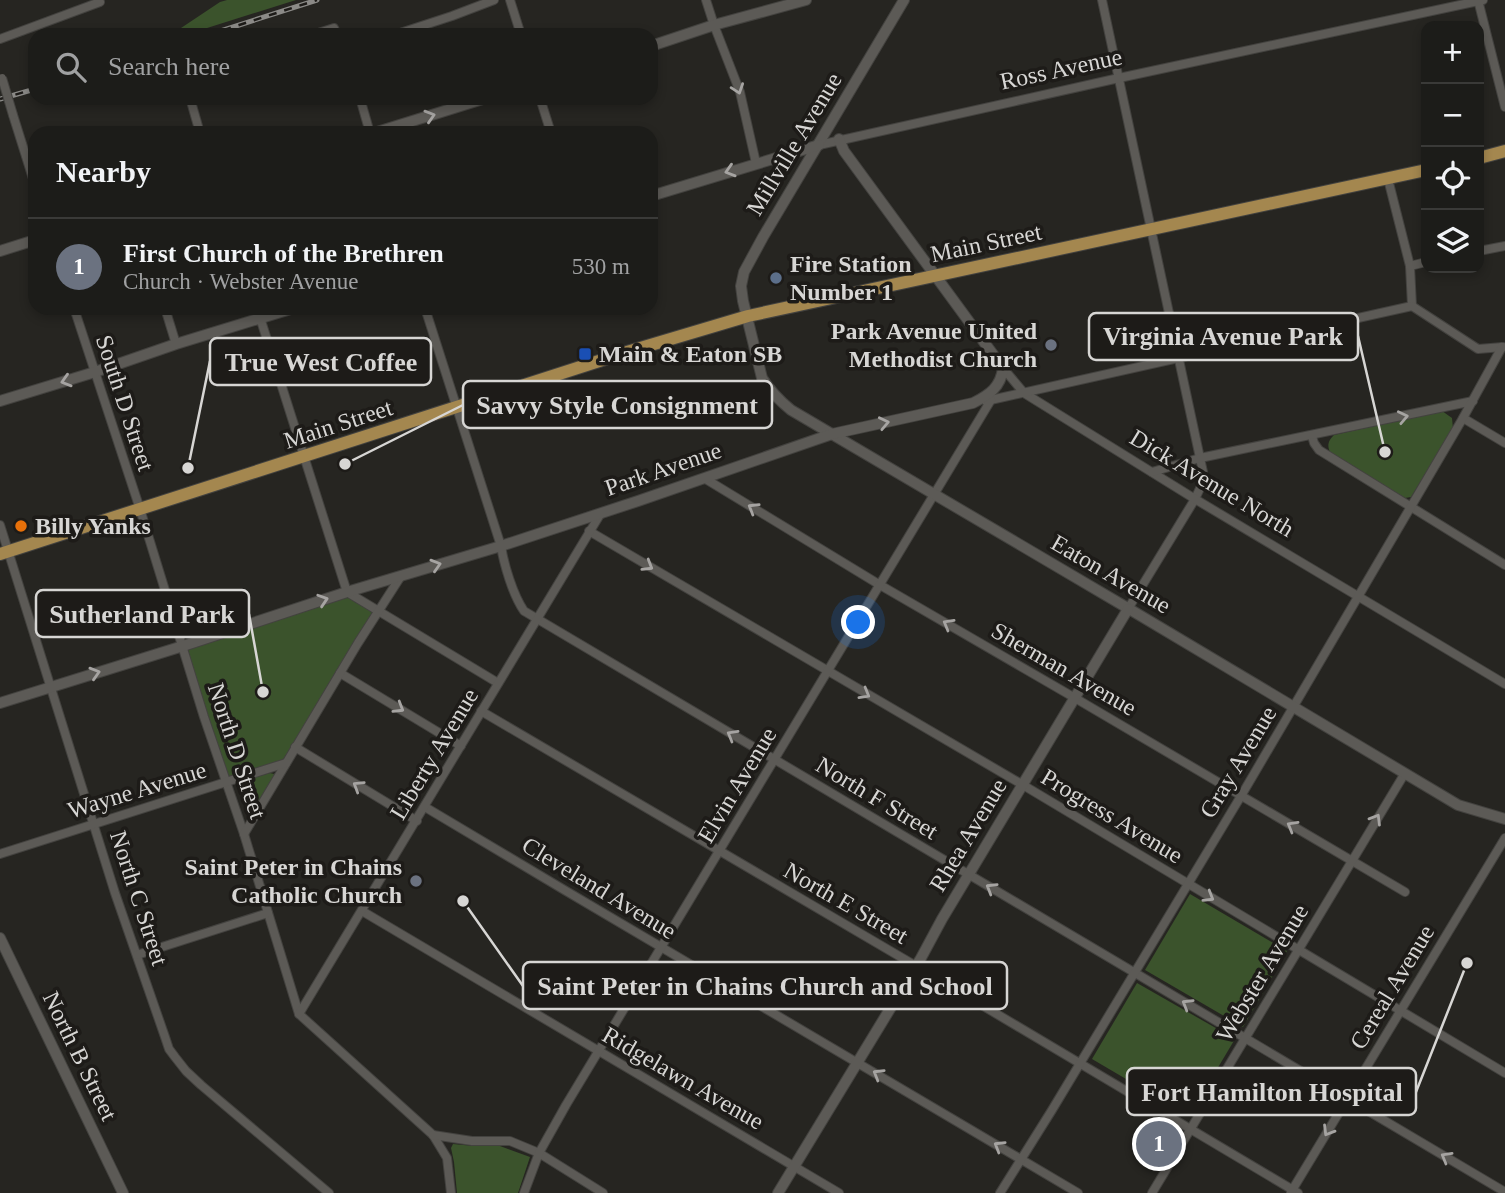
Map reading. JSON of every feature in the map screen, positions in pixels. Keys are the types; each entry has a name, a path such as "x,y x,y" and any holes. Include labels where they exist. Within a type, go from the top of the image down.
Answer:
{"main road":[{"path":"658,44 713,25 806,0"},
{"name":"Millville Avenue","path":"748,316 741,293 744,272 905,0"},
{"path":"395,126 463,105"},
{"name":"Dick Avenue North","path":"839,139 844,150 1003,368"},
{"name":"Ross Avenue","path":"658,194 819,145"},
{"path":"1484,157 1505,151"},
{"name":"Main Street","path":"4,553 627,352 748,316 1421,171"},
{"path":"0,251 28,242"},
{"path":"0,401 95,372 254,315"},
{"name":"Eaton Avenue","path":"748,316 762,378 791,410 1458,805 1505,819"},
{"path":"973,403 988,396 995,389 1002,379 1003,368"},
{"name":"Park Avenue","path":"0,703 347,592 501,546 832,434 973,403"},
{"name":"Rhea Avenue","path":"778,1193 1128,608"},
{"name":"North B Street","path":"0,938 123,1193"}],"street":[{"path":"415,28 494,0"},
{"path":"510,0 519,28"},
{"path":"706,0 713,25 740,92 756,163"},
{"path":"1102,0 1203,472 1202,484 1195,499"},
{"path":"1480,0 1505,107"},
{"name":"Ross Avenue","path":"819,145 1480,0"},
{"path":"0,38 100,2"},
{"path":"1,75 28,163"},
{"path":"192,105 198,126"},
{"path":"362,105 370,126"},
{"path":"542,105 549,126"},
{"path":"1388,179 1410,266 1412,306 1478,349 1503,346"},
{"path":"1484,250 1505,246"},
{"path":"1410,266 1421,263"},
{"name":"Park Avenue","path":"973,403 1412,306"},
{"name":"South D Street","path":"76,315 140,509"},
{"path":"167,315 176,344"},
{"path":"260,315 347,592 498,683"},
{"name":"North F Street","path":"427,315 519,604 524,611 1505,1192"},
{"name":"Gray Avenue","path":"1000,1193 1241,796 1464,418 1503,346"},
{"name":"Dick Avenue North","path":"1003,368 1024,393 1195,499 1505,684"},
{"name":"Elvin Avenue","path":"524,1193 539,1153 991,400"},
{"path":"1152,472 1200,458 1473,401"},
{"path":"1464,418 1505,443"},
{"path":"1312,436 1319,450 1505,565"},
{"name":"Sherman Avenue","path":"704,478 880,585 1405,892"},
{"name":"Rhea Avenue","path":"1128,608 1195,499"},
{"name":"North D Street","path":"140,509 299,1014"},
{"name":"Liberty Avenue","path":"299,1014 601,513"},
{"name":"North C Street","path":"0,525 4,553 51,686 115,893 169,1049 201,1085 329,1193"},
{"name":"Progress Avenue","path":"589,531 1023,785 1505,1073"},
{"path":"244,834 401,576"},
{"path":"340,673 461,746"},
{"name":"North E Street","path":"481,711 1192,1129 1294,1192"},
{"path":"295,747 416,821"},
{"name":"Wayne Avenue","path":"0,854 286,763"},
{"name":"Webster Avenue","path":"1152,1193 1405,772"},
{"name":"Cleveland Avenue","path":"425,807 1079,1193"},
{"name":"Cereal Avenue","path":"1294,1192 1505,838"},
{"name":"Ridgelawn Avenue","path":"362,911 839,1193"},
{"path":"137,955 268,913"},
{"path":"299,1014 433,1135 447,1158 451,1193"},
{"path":"433,1135 472,1141 510,1141 539,1153 603,1193"}],"green space":[{"path":"296,0 207,28 181,28 220,2"},
{"path":"1442,411 1452,418 1453,429 1411,497 1405,498 1331,455 1328,447 1334,435"},
{"path":"347,592 378,611 286,763 227,782 183,646"},
{"path":"274,774 274,778 254,811 249,810 240,782"},
{"path":"1190,894 1287,951 1243,1027 1145,970"},
{"path":"1137,983 1235,1039 1189,1116 1092,1059"},
{"path":"453,1144 500,1146 530,1157 518,1193 457,1193 451,1148"}],"railway":[{"path":"230,28 317,0"},
{"path":"0,99 28,91"}],"place":[{"name":"Fire Station Number 1","path":"776,278"},
{"name":"Park Avenue United Methodist Church","path":"1051,345"},
{"name":"Main & Eaton SB","path":"585,354"},
{"name":"Virginia Avenue Park","path":"1385,452"},
{"name":"Savvy Style Consignment","path":"345,464"},
{"name":"True West Coffee","path":"188,468"},
{"name":"Billy Yanks","path":"21,526"},
{"name":"Sutherland Park","path":"263,692"},
{"name":"Saint Peter in Chains Catholic Church","path":"416,881"},
{"name":"Saint Peter in Chains Church and School","path":"463,901"},
{"name":"Fort Hamilton Hospital","path":"1467,963"},
{"name":"First Church of the Brethren","path":"1159,1144"}]}
